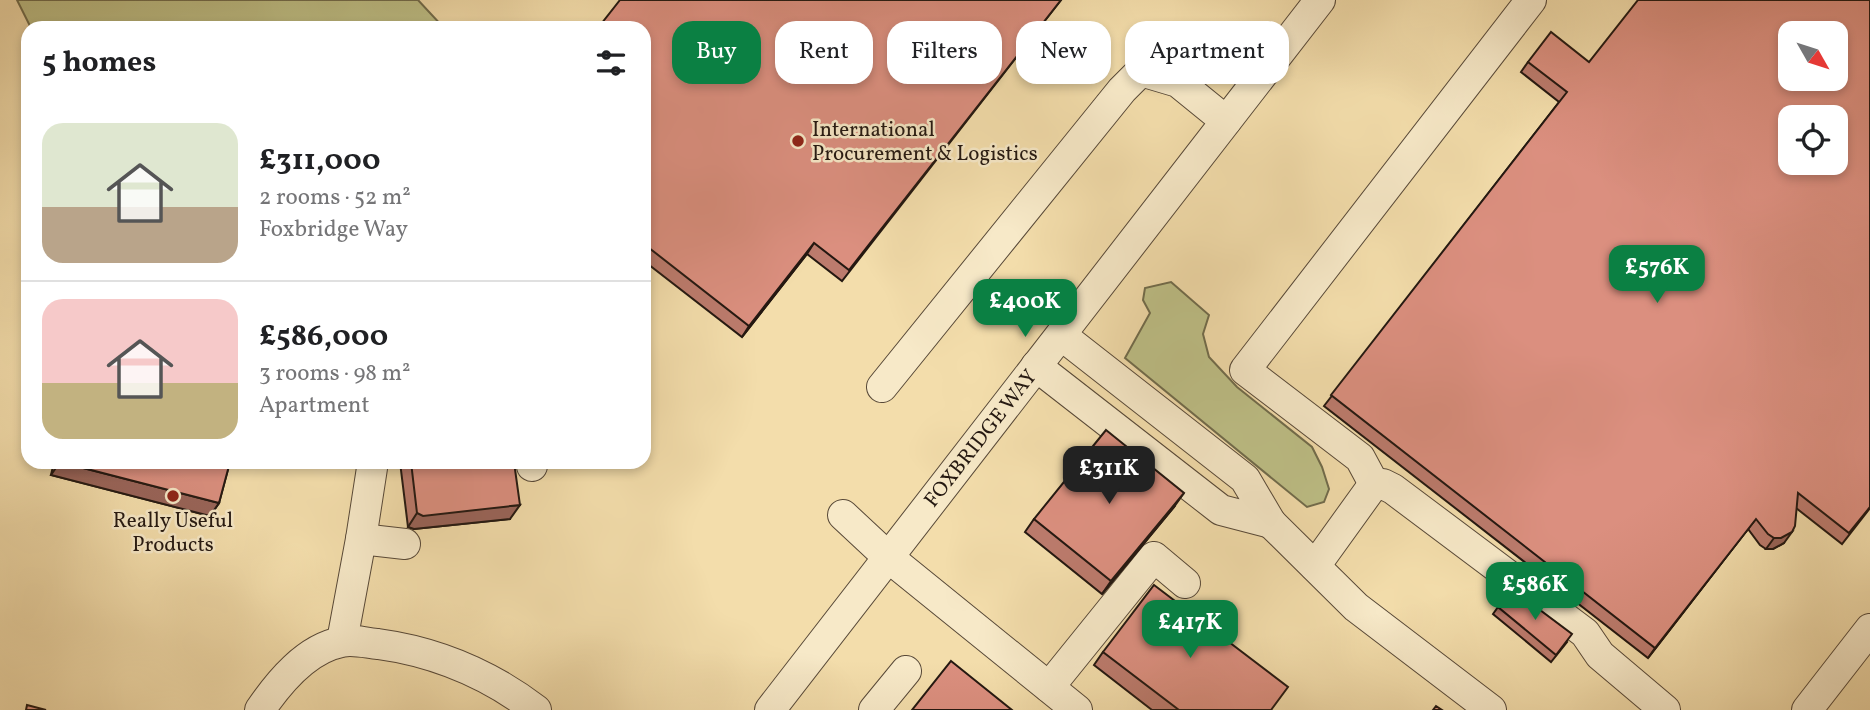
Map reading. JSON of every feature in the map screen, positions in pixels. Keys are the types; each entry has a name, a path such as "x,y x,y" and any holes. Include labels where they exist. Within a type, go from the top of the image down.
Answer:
{"street":[{"name":"FOXBRIDGE WAY","path":"770,710 1320,0"},
{"path":"1374,484 1360,458 1245,370 1531,0"},
{"path":"882,387 1122,90 1142,71 1178,82 1226,121"},
{"path":"1060,335 1245,479 1271,523 1356,607 1492,710"},
{"path":"1036,366 1222,510 1271,523"},
{"path":"342,641 372,469"},
{"path":"1315,566 1374,484"},
{"path":"1374,484 1383,484 1393,489 1585,633 1600,655 1665,710"},
{"path":"843,515 888,557 1077,710"},
{"path":"361,538 405,544"},
{"path":"1049,687 1154,557 1185,583"},
{"path":"1807,710 1870,629"},
{"path":"260,710 269,696 297,666 318,650 342,641 401,647 451,661 485,677 536,710"},
{"path":"874,710 906,671"}],"green space":[{"path":"17,0 418,0 438,21 28,21"},
{"path":"1171,282 1209,315 1203,334 1209,357 1237,387 1312,447 1329,489 1324,502 1307,507 1125,358 1150,313 1143,300 1145,288"}],"building":[{"name":"International Procurement & Logistics","path":"620,0 1061,0 1045,21 1016,21 1016,57 1002,75 1002,21 887,21 887,84 995,84 849,270 814,243 749,326 651,249 651,21 604,21"},
{"path":"1638,0 1870,0 1870,507 1849,533 1798,493 1792,532 1781,538 1774,538 1756,519 1655,648 1331,395 1567,92 1528,62 1551,32 1589,62"},
{"path":"1106,430 1184,493 1111,581 1034,519"},
{"path":"87,469 228,469 219,503"},
{"path":"412,469 515,469 520,505 423,516 417,513"},
{"path":"1154,585 1288,687 1271,710 1179,710 1103,652"},
{"path":"1512,589 1572,634 1556,655 1498,607"},
{"path":"951,661 1012,710 912,710"},
{"path":"27,705 46,710 26,710"}],"place":[{"name":"International Procurement & Logistics","path":"798,141"},
{"name":"Really Useful Products","path":"173,496"}]}
